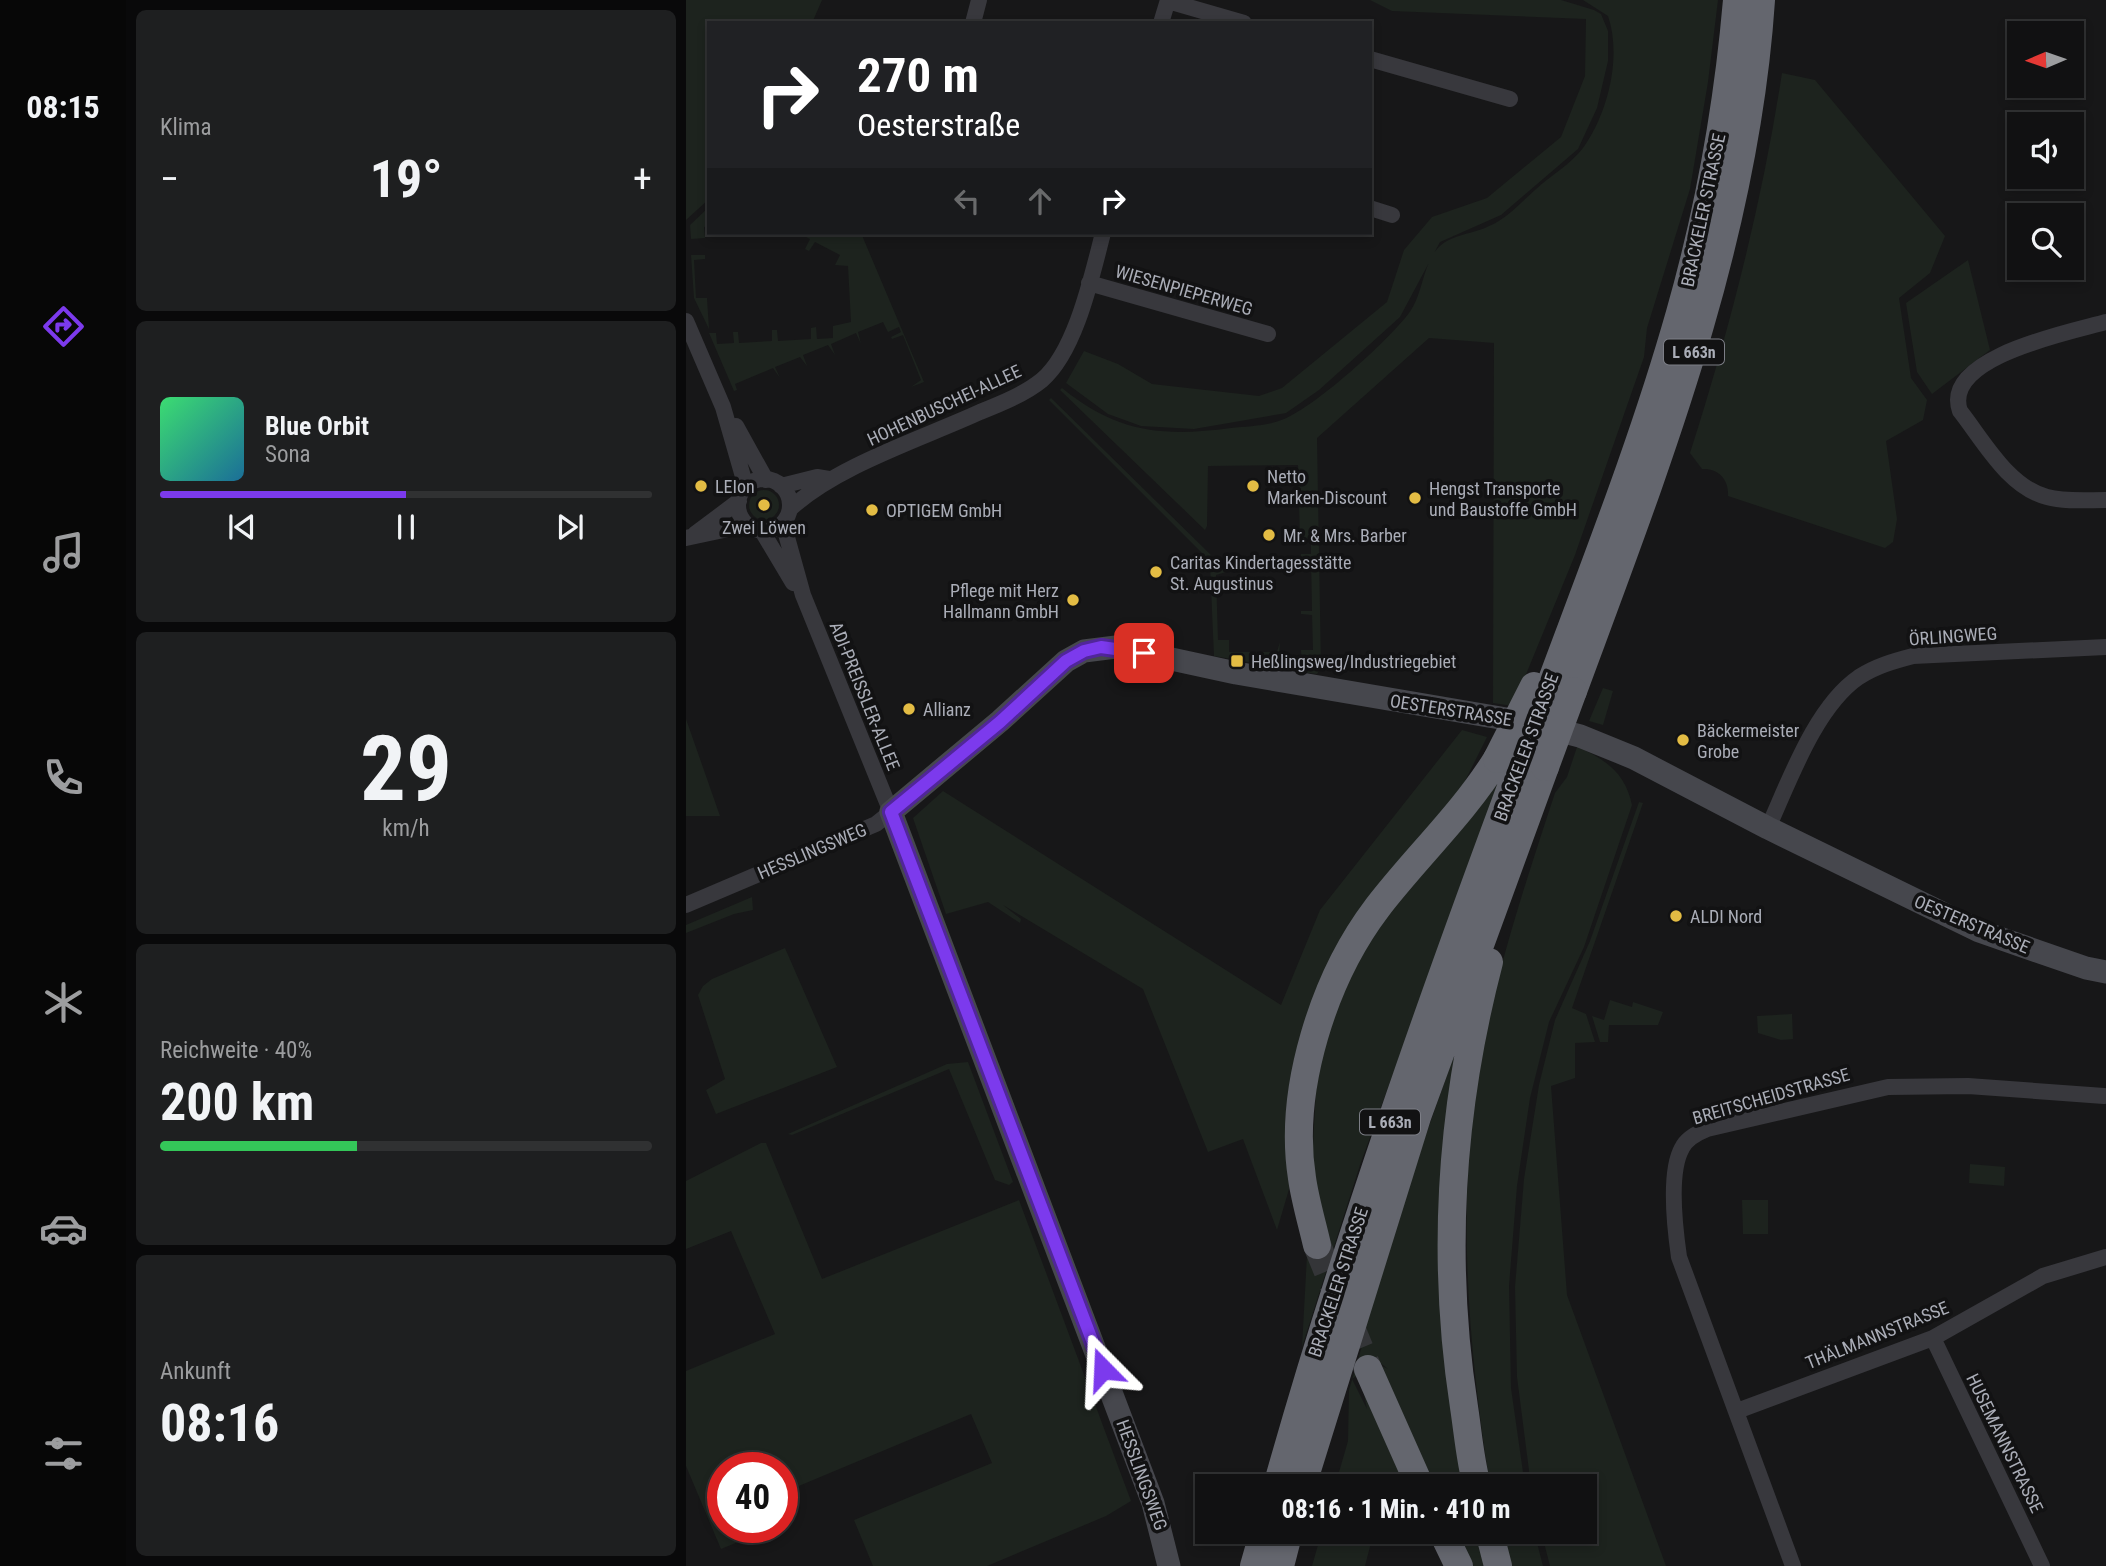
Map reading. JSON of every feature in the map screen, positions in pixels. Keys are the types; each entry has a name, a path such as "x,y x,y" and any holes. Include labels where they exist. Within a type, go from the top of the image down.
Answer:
{"highway":[{"name":"BRACKELER STRASSE","path":"1552,688 1653,403 1681,311 1717,155 1737,0"},
{"name":"BRACKELER STRASSE","path":"1281,1474 1341,1271 1395,1108 1521,763 1552,688 1648,493 1712,288 1729,218 1751,100 1761,0"},
{"path":"1317,1245 1301,1176 1301,1114 1310,1051 1327,997 1353,945 1377,907 1448,828 1521,763 1552,688"},
{"name":"BRACKELER STRASSE","path":"1306,1474 1417,1117 1534,795 1521,763"},
{"path":"1475,1474 1455,1341 1451,1246 1454,1158 1479,1000 1534,795"},
{"path":"1367,1369 1415,1474"},
{"path":"1254,1566 1260,1544"},
{"path":"1280,1566 1286,1544"},
{"path":"1448,1544 1459,1566"},
{"path":"1492,1544 1498,1566"}],"street":[{"path":"974,21 979,0"},
{"path":"1162,21 1168,0 1237,21"},
{"path":"1372,60 1510,99"},
{"path":"1372,209 1392,215"},
{"name":"HOHENBUSCHEI-ALLEE","path":"786,516 829,479 999,404 1042,380 1067,344 1102,235"},
{"name":"WIESENPIEPERWEG","path":"1089,283 1268,334"},
{"name":"ADI-PREISSLER-ALLEE","path":"686,321 723,407 742,494 740,514 755,528 803,595"},
{"path":"2106,321 2000,354 1963,382 1957,401 1960,411 2013,477 2032,492 2062,500 2106,500"},
{"name":"ADI-PREISSLER-ALLEE","path":"723,407 774,483 786,492 786,516 803,595 891,812"},
{"name":"HOHENBUSCHEI-ALLEE","path":"774,483 817,477 829,479"},
{"path":"691,536 742,494 774,483"},
{"path":"691,536 755,528 770,531 786,516"},
{"name":"OESTERSTRASSE","path":"891,812 1000,722 1057,668 1084,651 1116,647 1236,673 1530,723 1580,736 1634,758 1768,828 1979,931 2086,968 2106,972"},
{"name":"ÖRLINGWEG","path":"1768,828 1815,730 1835,699 1857,678 1885,663 1913,656 2106,647"},
{"name":"HESSLINGSWEG","path":"686,905 876,824 891,812 1161,1523 1169,1566"},
{"name":"BREITSCHEIDSTRASSE","path":"1793,1566 1679,1256 1675,1209 1677,1164 1681,1149 1691,1137 1707,1129 1888,1087 1968,1086 2104,1096"},
{"name":"THÄLMANNSTRASSE","path":"1737,1411 1933,1338 2043,1276 2106,1257"},
{"name":"HUSEMANNSTRASSE","path":"1933,1338 2042,1566"}],"shaded area":[{"path":"686,0 822,0 813,21 707,21 707,201 686,220"},
{"path":"1370,0 1561,0 1601,14 1608,31 1608,61 1597,108 1578,149 1501,215 1440,242 1400,317 1319,390 1286,413 1194,429 1141,426 1108,414 1066,383 1084,351 1118,364 1152,384 1259,396 1282,388 1387,302 1404,250 1432,217 1487,198 1561,137 1585,76 1586,19 1392,11"},
{"path":"1583,0 1718,0 1708,82 1690,189 1647,328 1644,357 1575,555 1513,706 1493,703 1494,343 1429,338 1317,438 1321,667 1317,674 1302,672 1301,650 1313,650 1312,615 1301,614 1301,611 1312,611 1311,557 1301,557 1301,554 1311,554 1311,539 1300,539 1298,465 1208,466 1205,530 1060,390 1062,388 1082,403 1122,423 1162,431 1184,432 1271,423 1298,412 1314,401 1369,355 1409,313 1430,261 1440,246 1502,219 1583,148 1606,102 1614,49 1608,16"},
{"path":"1782,73 1815,80 1945,236 1930,273 1899,298 1911,378 1927,400 1923,420 1886,441 1897,519 1893,542 1885,548 1728,496 1727,484 1721,476 1713,470 1702,469 1690,453 1744,265 1765,170"},
{"path":"707,209 705,238 691,239 690,225"},
{"path":"802,235 862,235 924,382 911,387 921,380 903,335 892,339 891,337 901,332 899,327 888,332 883,322 858,332 861,344 856,333 831,344 835,355 828,345 803,355 807,366 800,357 775,367 780,378 773,368 735,384 737,390 734,391 709,333 716,333 717,344 734,343 733,332 738,332 739,343 772,341 772,330 777,330 778,341 811,339 811,328 816,327 817,339 833,338 833,326 851,322 848,266 835,265 840,255 815,242 809,251 805,249 810,239"},
{"path":"691,255 705,255 705,259 694,260 696,298 707,298 709,329 694,298"},
{"path":"1968,260 1990,350 1932,394 1917,372 1906,303"},
{"path":"1051,398 1211,555 1207,558 1049,400"},
{"path":"764,490 775,494 779,505 775,516 764,520 753,516 749,505 753,494"},
{"path":"1220,564 1226,572 1216,575 1218,640 1229,640 1229,652 1277,652 1280,642 1278,667 1214,656 1210,565"},
{"path":"1603,688 1613,691 1603,725 1589,721"},
{"path":"686,719 720,816 686,816"},
{"path":"1462,730 1487,737 1464,783 1329,967 1292,1179 1277,1230 1243,1139 1208,1152 1143,989 1003,905 1021,919 1020,923 988,902 946,914 913,818 943,791 1281,1005 1320,910"},
{"path":"1577,747 1606,762 1620,776 1632,805 1584,947 1549,1022 1530,1098 1517,1186 1509,1286 1511,1388 1523,1474 1488,1474 1468,1293 1467,1197 1474,1100 1488,1022 1507,945 1555,793 1567,777"},
{"path":"1503,770 1360,1165 1302,1347 1318,1053 1370,933"},
{"path":"1639,802 1643,803 1572,1008 1586,1014 1595,1042 1575,1043 1575,1078 1551,1086 1567,1295 1666,1566 1550,1566 1544,1544 1597,1544 1597,1474 1529,1474 1517,1377 1515,1287 1524,1179 1539,1085 1555,1020 1590,941"},
{"path":"752,897 753,910 734,914 686,933 686,925"},
{"path":"785,948 837,1067 716,1114 706,1090 725,1079 698,995 703,986 712,979"},
{"path":"1610,1000 1632,1007 1633,1002 1663,1012 1658,1025 1609,1025 1608,1042 1600,1042 1592,1016 1604,1020"},
{"path":"1792,1014 1793,1039 1781,1040 1758,1033 1757,1016"},
{"path":"1467,1019 1456,1088 1471,1474 1424,1474 1378,1364 1388,1369 1378,1361 1352,1379 1367,1329 1364,1328 1424,1140"},
{"path":"968,1062 1013,1182 1009,1185 995,1180 949,1069 792,1135 788,1134 947,1064"},
{"path":"761,1143 766,1143 822,1279 1019,1200 1131,1501 1106,1516 987,1566 873,1566 854,1520 992,1463 971,1414 798,1486 798,1452 707,1452 707,1516 686,1466 686,1371 775,1334 731,1231 686,1249 686,1181"},
{"path":"1970,1164 2005,1167 2004,1186 1969,1183"},
{"path":"1742,1200 1768,1200 1768,1234 1743,1234"},
{"path":"1352,1379 1367,1409 1361,1379 1408,1474 1338,1474 1348,1441 1349,1390"},
{"path":"718,1543 736,1543 721,1549"},
{"path":"1318,1544 1371,1544 1365,1566 1312,1566"},
{"path":"1457,1544 1485,1544 1491,1566 1467,1566"},
{"path":"1504,1544 1537,1544 1543,1566 1510,1566"}],"tunnel":[{"path":"1317,1245 1368,1369"}],"place":[{"name":"LEIon","path":"701,486"},
{"name":"Netto Marken-Discount","path":"1253,486"},
{"name":"Hengst Transporte und Baustoffe GmbH","path":"1415,498"},
{"name":"Zwei Löwen","path":"764,505"},
{"name":"OPTIGEM GmbH","path":"872,510"},
{"name":"Mr. & Mrs. Barber","path":"1269,535"},
{"name":"Caritas Kindertagesstätte St. Augustinus","path":"1156,572"},
{"name":"Pflege mit Herz Hallmann GmbH","path":"1073,600"},
{"name":"Heßlingsweg/Industriegebiet","path":"1237,661"},
{"name":"Allianz","path":"909,709"},
{"name":"Bäckermeister Grobe","path":"1683,740"},
{"name":"ALDI Nord","path":"1676,916"}],"route":[{"path":"1103,1369 891,812 1000,722 1066,661 1084,651 1101,647 1144,653"}]}
